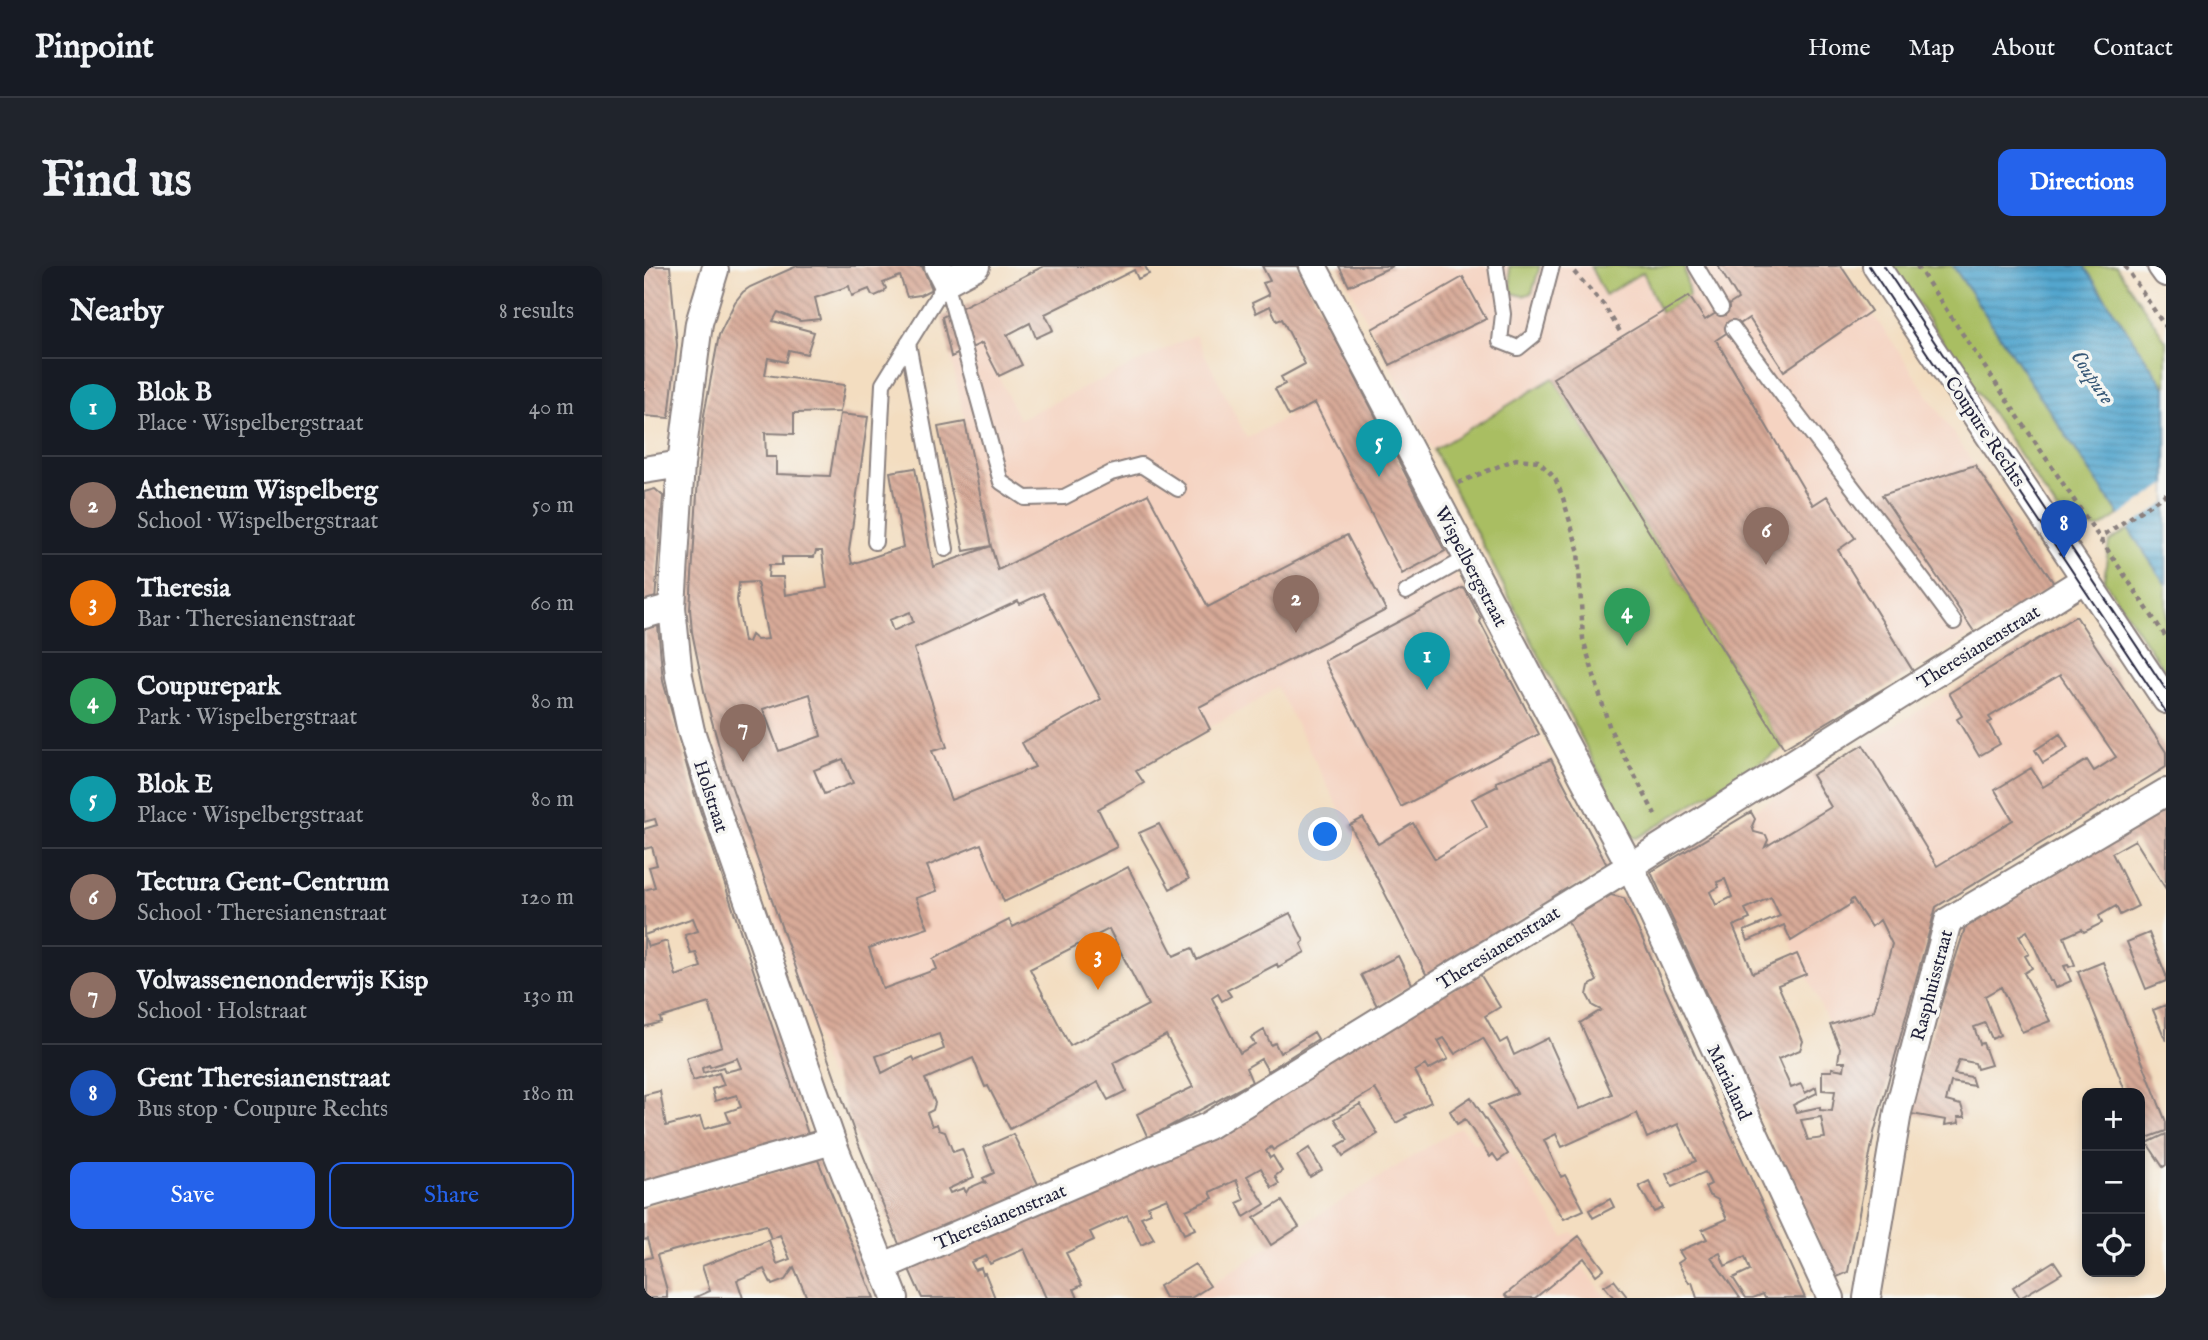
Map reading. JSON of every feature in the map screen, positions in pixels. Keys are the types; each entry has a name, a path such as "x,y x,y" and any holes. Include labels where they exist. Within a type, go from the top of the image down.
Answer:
{"street":[{"path":"942,274 976,266"},
{"name":"Wispelbergstraat","path":"1312,266 1630,866"},
{"name":"Coupure Rechts","path":"1876,266 2166,700"},
{"path":"2161,266 2166,273"},
{"name":"Holstraat","path":"717,267 699,323 681,464 673,607 679,676 691,731 723,829 832,1141 895,1298"},
{"path":"644,470 681,464"},
{"name":"Theresianenstraat","path":"884,1266 1208,1126 1630,866 2085,579"},
{"path":"644,615 673,607"},
{"name":"Rasphuisstraat","path":"1867,1298 1898,1112 1948,921 2166,792"},
{"name":"Marialand","path":"1630,866 1831,1298"},
{"path":"644,1195 832,1141"}],"lane":[{"path":"1496,266 1503,314 1500,341 1518,348 1534,335 1552,266"},
{"path":"1696,266 1721,308"},
{"path":"875,542 883,384 908,343 942,274"},
{"path":"942,274 1001,482 1026,498 1064,497 1111,473 1141,465 1178,489"},
{"path":"1733,328 1954,622"},
{"path":"908,343 946,549"},
{"path":"1406,592 1467,558"}],"path":[{"path":"1568,266 1604,305 1622,335"},
{"path":"1917,266 2166,637"},
{"path":"2125,266 2166,328"},
{"path":"1452,486 1516,459 1538,461 1555,478 1578,549 1584,639 1611,729 1670,840"},
{"path":"2104,535 2166,494"}],"shaded area":[{"path":"1339,266 1841,266 2055,585 1784,748 1661,826 1634,838"},
{"path":"964,305 1019,419 1195,335 1247,438 1356,381 1606,865 1426,979 1277,687 1254,703 1165,751 1058,816 1087,858 1004,902 1020,954 877,1030 884,1053 829,1076 723,768 705,696 830,658 1003,580 998,570 942,317"},
{"path":"2076,616 2166,752 2166,767 1936,907 1900,1037 1840,1048 1771,898 1738,911 1727,885 1668,910 1651,872"},
{"path":"1460,1127 1476,1144 1496,1132 1564,1237 1573,1232 1589,1257 1581,1265 1607,1298 1191,1298 1299,1227"}],"green space":[{"path":"1509,266 1540,266 1532,293 1523,296 1512,293"},
{"path":"1590,266 1684,266 1689,296 1661,313 1643,272 1605,295"},
{"path":"1892,266 1953,266 2119,515 2100,528 2068,526"},
{"path":"2084,266 2116,266 2166,341 2166,389"},
{"path":"1553,378 1784,748 1637,838 1632,837 1434,450"},
{"path":"2129,529 2166,585 2166,673 2104,580 2109,542"}],"water":[{"name":"Coupure","path":"1953,266 2084,266 2166,389 2166,585"}],"pier":[{"path":"2166,484 2166,503 2126,530 2117,518"}],"building":[{"path":"644,266 670,266 677,345 669,418 644,416"},
{"path":"797,266 922,266 932,289 907,297 900,276 883,283 886,288 884,292 875,296 869,289 852,296 849,286 815,298 820,319 800,321 778,312 773,321 814,332 807,354 789,350 786,362 768,358 765,375 845,385 840,412 794,413 794,434 765,433 766,457 776,457 776,474 830,476 840,414 868,417 849,550 852,564 903,547 890,472 915,468 933,567 991,546 998,570 1148,494 1208,607 1347,535 1386,610 1199,707 1210,729 1136,771 1144,783 1098,809 1117,847 1004,902 981,844 927,866 937,891 916,898 928,928 869,948 883,989 937,969 933,959 1009,920 1013,927 1128,867 1174,956 1192,948 1197,960 1290,913 1304,941 1301,944 1305,952 1227,990 1231,996 1222,1001 1218,994 1212,998 1240,1053 1255,1044 1251,1038 1264,1030 1271,1045 1275,1043 1280,1053 1314,1032 1318,1039 1268,1071 1261,1059 1246,1068 1252,1082 1148,1138 1137,1114 1193,1087 1166,1035 1113,1063 1126,1091 1108,1100 1098,1082 1010,1129 988,1086 985,1087 973,1058 925,1079 935,1103 933,1110 927,1113 932,1126 937,1124 939,1130 945,1132 953,1152 962,1149 974,1177 948,1189 950,1193 964,1188 966,1193 969,1188 986,1183 983,1178 994,1173 984,1147 1013,1134 1040,1188 901,1249 857,1140 725,768 705,696 692,632 690,609 704,415 719,335 735,302 750,287","holes":["816,551 822,551 827,588 785,595 783,577 768,577 769,565 782,565 782,557 814,557","757,582 768,639 757,640 751,635 748,642 744,642 737,600 739,583","1043,593 1101,699 1022,743 1035,767 951,800 932,751 947,747 914,649 1018,601 1020,604","910,612 913,622 893,631 889,620","810,694 821,736 779,751 763,709","843,759 853,783 824,794 814,770","1109,929 1148,1005 1070,1046 1030,969","939,1034 944,1049 915,1061 913,1057 882,1073 876,1056"]},
{"path":"1044,266 1145,266 1149,274 1138,279 1134,270 1045,314 1053,330 1036,338 1030,323 1007,335 1022,365 999,376 982,343 951,357 942,317"},
{"path":"1262,266 1298,266 1445,551 1402,574 1315,403 1289,416 1275,389 1285,384 1281,377 1305,364 1282,319 1277,321 1270,306 1256,313 1252,303 1269,295 1263,283 1270,281"},
{"path":"1339,266 1393,266 1349,286"},
{"path":"1718,266 1841,266 1871,311 1784,371 1749,318 1716,340 1813,505 1827,496 1855,538 1838,550 1913,671 1784,748 1553,378 1689,296 1705,320 1738,299"},
{"path":"1463,277 1486,319 1390,365 1372,329"},
{"path":"965,422 991,546 964,551 938,427"},
{"path":"1975,465 2055,585 1975,633 1882,495"},
{"path":"655,489 663,496 655,601 644,605 644,492"},
{"path":"1462,588 1481,619 1480,622 1539,734 1401,807 1324,661"},
{"path":"2076,616 2166,752 2166,767 1936,907 1874,1133 1848,1272 1835,1278 1651,872 1751,812 1755,819 1752,826 1754,832 1766,835 1768,840 1765,847 1831,807 1812,775 1863,745 1937,866 2013,820 1995,790 2031,768 2043,787 2087,760 2094,771 2116,757 2060,675 1989,717 1992,721 1988,723 2000,744 1979,756 1957,719 1962,716 1949,693","holes":["1725,879 1732,897 1716,905 1710,892 1719,887 1717,882","1771,897 1780,916 1744,931 1748,941 1784,925 1791,941 1851,904 1853,899 1871,927 1880,920 1892,944 1874,1011 1830,1025 1840,1048 1838,1062 1845,1062 1844,1070 1832,1068 1832,1071 1822,1071 1822,1090 1835,1091 1832,1111 1820,1110 1820,1107 1796,1112 1793,1105 1817,1093 1816,1087 1805,1093 1801,1084 1791,1088 1778,1059 1800,1050 1803,1041 1778,985 1806,974 1797,954 1753,973 1733,926 1750,919 1745,909","1821,1117 1825,1138 1808,1140 1801,1120"]},
{"path":"658,626 663,681 694,792 809,1137 644,1183 644,1095 660,1091 666,1126 700,1117 704,1129 730,1122 726,1112 741,1107 737,1095 715,1101 712,1089 724,1085 719,1073 693,1081 686,1058 722,1046 709,1003 660,1018 661,1022 644,1027 644,935 644,890 655,887 649,867 657,865 652,847 644,849 644,829 657,825 655,819 644,822 644,629","holes":["693,918 698,931 685,935 691,954 696,953 701,967 676,976 667,941 648,947 644,935","737,1058 741,1068 725,1072 723,1067 703,1073 702,1068"]},
{"path":"2060,734 2068,748 2043,763 2035,750"},
{"path":"1551,759 1608,867 1427,976 1350,825 1363,818 1378,844 1413,823 1435,859 1487,827 1472,799 1498,786 1496,782"},
{"path":"2166,805 2166,889 2135,840 2112,853 2138,906 2120,915 2116,906 2099,916 2102,923 2084,932 2082,929 2064,937 2075,965 2064,966 2071,981 2055,988 2027,931 2019,936 2029,954 2025,956 2032,968 2024,973 2050,1021 2022,1032 2001,987 1985,996 2000,1035 1992,1039 1985,1023 1974,1027 1991,1065 1977,1069 1975,1063 1959,1060 1954,1074 1971,1077 1974,1086 1951,1082 1946,1101 1961,1105 1965,1117 1958,1117 1959,1123 1945,1125 1946,1120 1906,1113 1965,928"},
{"path":"1159,824 1189,879 1170,889 1139,833"},
{"path":"1611,895 1624,898 1805,1298 1765,1298 1763,1294 1746,1298 1733,1278 1750,1270 1745,1257 1725,1266 1720,1253 1711,1257 1740,1298 1697,1298 1692,1282 1689,1283 1678,1263 1684,1259 1679,1251 1707,1239 1702,1230 1727,1219 1718,1200 1709,1195 1705,1187 1711,1184 1705,1172 1672,1187 1666,1174 1696,1161 1678,1124 1647,1138 1637,1113 1562,1147 1556,1134 1544,1140 1561,1177 1565,1175 1584,1210 1564,1219 1488,1105 1517,1093 1483,1038 1455,1054 1444,1038 1438,1041 1448,1059 1428,1070 1425,1065 1415,1071 1431,1102 1405,1115 1407,1117 1396,1123 1375,1089 1273,1150 1271,1147 1266,1151 1270,1158 1273,1156 1282,1171 1275,1176 1279,1184 1272,1188 1261,1168 1247,1176 1265,1204 1244,1217 1237,1203 1244,1200 1236,1180 1210,1192 1213,1198 1186,1210 1195,1229 1184,1234 1167,1198 1148,1206 1151,1213 1141,1217 1154,1239 1141,1245 1127,1215 1090,1232 1094,1240 1066,1253 1082,1285 1074,1289 1078,1298 1046,1298 1024,1249 990,1264 986,1256 971,1262 975,1270 981,1268 983,1274 985,1273 995,1298 922,1298 908,1267 1480,974 1500,1007 1485,1016 1500,1043 1507,1039 1514,1055 1548,1038 1580,1109 1612,1094 1580,1023 1601,1010 1593,1006 1587,995 1589,986 1597,981 1568,921"},
{"path":"2149,933 2166,981 2146,989 2127,942"},
{"path":"1398,956 1412,984 1377,1006 1361,975"},
{"path":"2103,962 2166,1122 2166,1131 2145,1139 2145,1088 2124,1088 2078,972"},
{"path":"2166,1005 2166,1041 2153,1010"},
{"path":"1471,1097 1508,1154 1498,1161 1493,1154 1490,1157 1465,1119 1457,1124 1450,1111"},
{"path":"1360,1104 1378,1134 1343,1156 1337,1146 1348,1140 1335,1119"},
{"path":"2166,1134 2166,1165 2163,1167 2147,1143"},
{"path":"1309,1148 1322,1170 1310,1177 1297,1156"},
{"path":"818,1160 874,1298 807,1298 794,1267 785,1280 772,1285 764,1269 737,1280 743,1298 694,1298 710,1291 702,1266 769,1240 777,1264 790,1259 780,1235 771,1239 766,1225 657,1255 667,1298 644,1298 644,1259 652,1257 647,1239 644,1240 644,1207"},
{"path":"1649,1181 1663,1208 1654,1212 1639,1186"},
{"path":"1610,1199 1614,1207 1593,1218 1589,1210"},
{"path":"1282,1201 1299,1227 1271,1245 1254,1218"},
{"path":"1579,1236 1604,1269 1596,1275 1584,1258 1535,1298 1508,1298 1505,1295"},
{"path":"2054,1261 2062,1273 2020,1298 2013,1287"},
{"path":"1195,1264 1210,1286 1191,1298 1165,1298 1159,1286"},
{"path":"1614,1280 1628,1298 1614,1298 1604,1286"}],"tram line":[{"path":"1869,266 2166,712"},
{"path":"1884,266 2166,690"}],"place":[{"name":"Blok E","path":"1379,477"},
{"name":"Gent Theresianenstraat","path":"2064,558"},
{"name":"Tectura Gent-Centrum","path":"1766,565"},
{"name":"Atheneum Wispelberg","path":"1296,633"},
{"name":"Coupurepark","path":"1627,646"},
{"name":"Blok B","path":"1427,690"},
{"name":"Volwassenenonderwijs Kisp","path":"743,762"},
{"name":"Theresia","path":"1098,990"}]}
